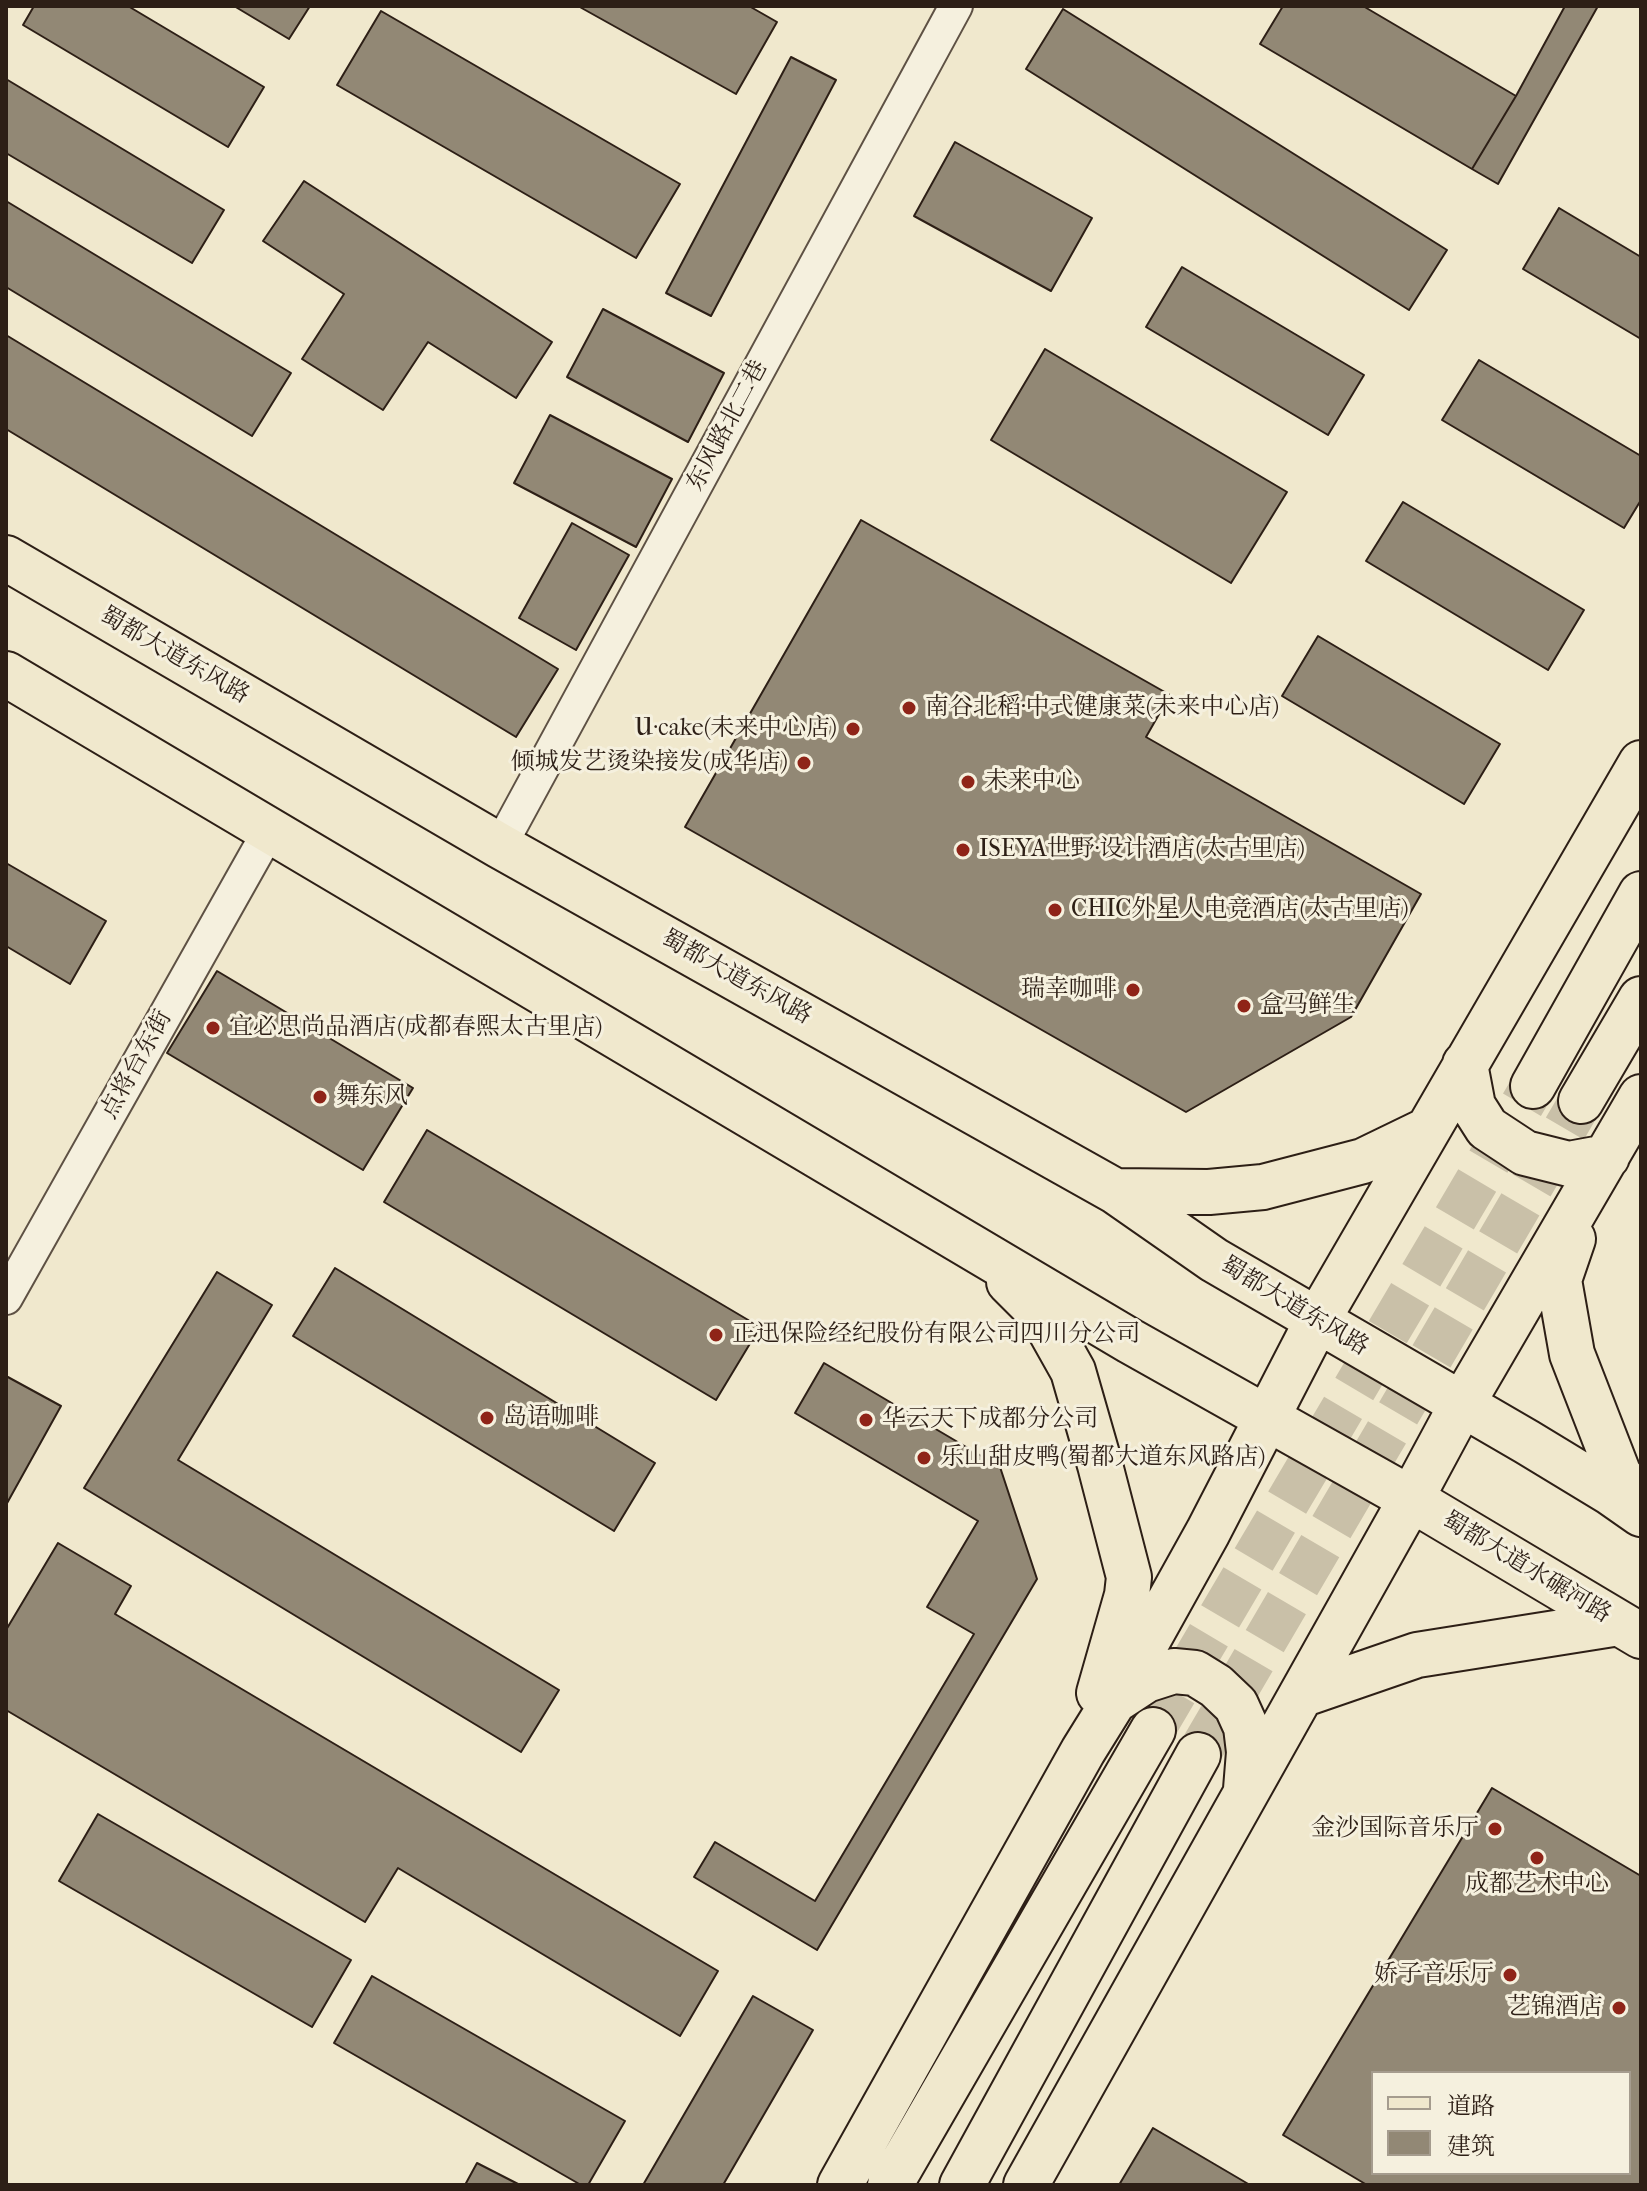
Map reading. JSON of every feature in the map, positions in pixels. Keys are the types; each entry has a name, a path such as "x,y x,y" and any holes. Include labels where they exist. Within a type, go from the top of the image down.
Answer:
{"main road":[{"name":"蜀都大道东风路","path":"6,558 500,846 1115,1191 1214,1260 1461,1406"},
{"path":"6,674 1130,1341 1411,1499"},
{"path":"840,2185 1208,1532 1317,1321 1641,763"},
{"path":"1533,1086 1641,894"},
{"path":"1581,1101 1641,999"},
{"path":"1465,1064 1473,1106 1487,1128 1525,1153 1599,1170"},
{"path":"1026,2185 1461,1406 1641,1097"},
{"path":"1115,1191 1209,1192 1263,1187 1363,1161 1427,1130"},
{"path":"1599,1170 1559,1280 1572,1354 1619,1475 1641,1500"},
{"path":"963,1240 1041,1314 1073,1371 1129,1577 1127,1595 1083,1751"},
{"path":"1461,1406 1563,1464 1641,1514"},
{"name":"蜀都大道水碾河路","path":"1411,1499 1630,1629"},
{"path":"1301,1695 1417,1655 1630,1629"},
{"path":"1114,1701 1146,1680 1174,1671 1195,1673 1216,1686 1236,1705 1246,1727 1249,1752 1246,1792"},
{"path":"890,2185 1153,1730"},
{"path":"962,2185 1198,1755"}],"street":[{"name":"东风路北二巷","path":"500,846 956,6"},
{"name":"点将台东街","path":"6,1298 269,831"}],"building":[{"path":"34,6 128,6 264,87 228,147 23,25"},
{"path":"234,6 310,6 289,39"},
{"path":"578,6 749,6 777,22 736,94"},
{"path":"1283,6 1363,6 1516,96 1472,169 1260,44"},
{"path":"1565,6 1598,6 1498,184 1472,169"},
{"path":"1063,9 1447,250 1409,310 1026,69"},
{"path":"381,11 680,184 636,258 337,85"},
{"path":"791,57 836,80 711,316 666,293"},
{"path":"6,79 224,210 192,263 6,153"},
{"path":"955,142 1092,218 1051,291 914,216"},
{"path":"304,181 552,342 516,398 428,342 383,410 302,359 344,294 263,241"},
{"path":"6,201 291,373 252,436 6,287"},
{"path":"1559,208 1641,257 1641,339 1523,269"},
{"path":"1182,267 1364,375 1328,435 1146,327"},
{"path":"603,309 724,373 688,442 567,377"},
{"path":"6,335 558,669 516,737 6,429"},
{"path":"1045,349 1287,492 1231,583 991,440"},
{"path":"1479,360 1641,456 1641,500 1624,528 1442,420"},
{"path":"550,415 672,479 636,547 514,483"},
{"path":"1403,502 1584,610 1548,670 1366,561"},
{"name":"未来中心","path":"861,520 1170,695 1146,737 1421,894 1351,1017 1186,1112 685,827"},
{"path":"572,523 629,555 576,650 519,618"},
{"path":"1318,636 1500,744 1464,804 1282,696"},
{"path":"6,863 106,921 70,984 6,946"},
{"path":"217,971 413,1088 363,1170 167,1053"},
{"path":"427,1130 760,1327 716,1400 384,1202"},
{"path":"335,1268 655,1463 614,1531 293,1336"},
{"path":"217,1272 272,1305 178,1460 559,1690 521,1752 84,1488"},
{"path":"824,1363 1000,1467 1037,1579 817,1950 694,1877 715,1842 815,1901 974,1634 927,1607 978,1521 795,1413"},
{"path":"6,1376 61,1406 6,1505"},
{"path":"58,1543 131,1586 115,1614 718,1971 680,2036 398,1868 365,1922 6,1710 6,1630"},
{"name":"娇子音乐厅","path":"1492,1788 1641,1876 1641,2185 1367,2185 1283,2135"},
{"path":"98,1814 351,1960 312,2027 59,1881"},
{"path":"372,1976 625,2121 588,2185 581,2185 334,2043"},
{"path":"753,1996 813,2030 723,2185 643,2185"},
{"path":"1153,2128 1250,2185 1119,2185"},
{"path":"477,2163 520,2185 465,2185"}],"tunnel":[{"path":"1153,1730 1533,1086"},
{"path":"1198,1755 1581,1101"}],"place":[{"name":"南谷北稻·中式健康菜(未来中心店)","path":"909,708"},
{"name":"U·cake(未来中心店)","path":"853,729"},
{"name":"倾城发艺烫染接发(成华店)","path":"804,763"},
{"name":"未来中心","path":"968,782"},
{"name":"ISEYA世野·设计酒店(太古里店)","path":"963,850"},
{"name":"CHIC外星人电竞酒店(太古里店)","path":"1055,910"},
{"name":"瑞幸咖啡","path":"1133,990"},
{"name":"盒马鲜生","path":"1244,1006"},
{"name":"宜必思尚品酒店(成都春熙太古里店)","path":"213,1028"},
{"name":"舞东风","path":"320,1097"},
{"name":"正迅保险经纪股份有限公司四川分公司","path":"716,1335"},
{"name":"岛语咖啡","path":"487,1418"},
{"name":"华云天下成都分公司","path":"866,1420"},
{"name":"乐山甜皮鸭(蜀都大道东风路店)","path":"924,1458"},
{"name":"金沙国际音乐厅","path":"1495,1829"},
{"name":"成都艺术中心","path":"1537,1858"},
{"name":"娇子音乐厅","path":"1510,1975"},
{"name":"艺锦酒店","path":"1619,2008"}]}
